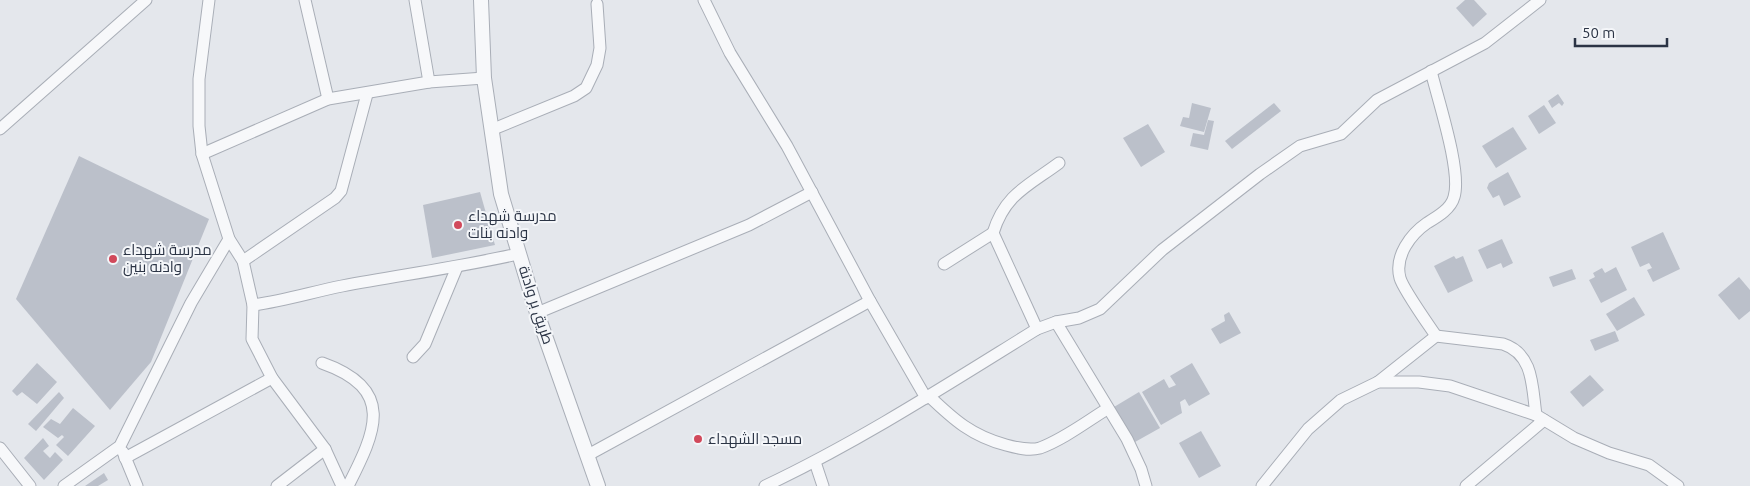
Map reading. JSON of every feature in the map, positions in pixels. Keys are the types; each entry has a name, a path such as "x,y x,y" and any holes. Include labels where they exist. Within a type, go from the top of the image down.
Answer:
{"street":[{"path":"0,129 146,0"},
{"path":"209,0 199,79 199,126 202,154 229,239 244,261 253,305 252,339 272,378 325,449 342,486"},
{"path":"305,0 328,99"},
{"path":"416,0 429,82"},
{"name":"طريق بر وادنة","path":"481,0 484,78 501,194 537,313 598,486"},
{"path":"704,0 730,53 812,192 870,302 928,397 956,422 984,439 1017,448 1038,448 1054,442 1107,409"},
{"path":"765,486 815,462 928,397 1037,329 1056,322 1079,318 1100,309 1162,250 1260,174 1300,146 1331,139 1341,134 1378,100 1485,43 1540,0"},
{"path":"491,130 574,96 586,88 597,65 600,48 597,4"},
{"path":"1431,71 1457,181 1454,199 1442,213 1421,228 1405,245 1400,278 1436,336"},
{"path":"202,154 328,99 367,94 429,82 484,78"},
{"path":"244,261 335,198 341,191 367,94"},
{"path":"944,264 993,233 999,214 1012,197 1059,163"},
{"path":"537,313 749,225 812,192"},
{"path":"993,233 1037,329"},
{"path":"64,486 120,446 191,303 229,239"},
{"path":"253,305 279,301 341,286 457,267 518,254"},
{"path":"413,357 425,344 457,267"},
{"path":"588,454 870,302"},
{"path":"1056,322 1107,409 1127,439 1141,469 1146,486"},
{"path":"1262,486 1308,429 1324,413 1350,394 1378,382 1436,336 1503,344 1512,347 1523,356 1530,371 1540,417"},
{"path":"322,363 345,371 371,400 374,425 368,446 348,486"},
{"path":"125,458 272,378"},
{"path":"1378,382 1419,382 1450,386 1540,417 1574,438 1609,453 1649,465 1678,486"},
{"path":"1466,486 1540,417"},
{"path":"120,446 137,486"},
{"path":"0,448 30,486"},
{"path":"277,486 325,449"},
{"path":"815,462 823,486"}],"building":[{"path":"1465,0 1474,0 1487,14 1473,27 1456,8"},
{"path":"1558,94 1564,103 1562,106 1559,103 1552,108 1548,101"},
{"path":"1192,103 1211,108 1204,132 1180,126 1183,117 1189,118"},
{"path":"1274,103 1281,111 1232,149 1225,141"},
{"path":"1544,105 1556,123 1539,134 1528,116"},
{"path":"1208,120 1214,121 1208,150 1190,146 1193,133 1204,135"},
{"path":"1148,124 1165,152 1141,167 1123,138"},
{"path":"1513,127 1527,149 1496,168 1482,146"},
{"name":"مدرسة شهداء وادنه بنين","path":"79,156 209,219 151,362 110,410 16,299"},
{"path":"1508,172 1521,197 1504,206 1499,195 1493,198 1487,188 1489,183"},
{"name":"مدرسة شهداء وادنه بنات","path":"480,192 495,245 432,258 423,205"},
{"path":"1663,232 1680,269 1653,282 1647,270 1652,268 1649,263 1640,267 1631,247"},
{"path":"1502,239 1513,263 1503,268 1501,263 1487,269 1478,250"},
{"path":"1454,256 1456,259 1463,256 1473,281 1448,293 1434,266"},
{"path":"1616,267 1627,290 1601,303 1589,280 1595,277 1593,273 1602,268 1605,273"},
{"path":"1572,269 1576,279 1553,287 1549,277"},
{"path":"1739,277 1750,290 1750,311 1739,320 1718,295"},
{"path":"1634,297 1645,315 1617,331 1606,314"},
{"path":"1229,312 1241,333 1220,344 1211,329 1225,321 1224,315"},
{"path":"1615,331 1619,341 1595,351 1590,340"},
{"path":"37,363 57,382 37,404 22,392 17,396 12,391"},
{"path":"1192,363 1210,394 1189,406 1185,399 1180,402 1182,413 1161,425 1142,392 1164,379 1169,388 1176,385 1170,376"},
{"path":"1590,375 1604,390 1583,407 1570,392"},
{"path":"59,392 64,398 36,431 28,424"},
{"path":"1139,392 1160,428 1135,442 1114,407"},
{"path":"73,408 95,426 68,456 56,445 64,437 62,435 58,438 43,427 51,419 60,424"},
{"path":"1201,431 1221,466 1199,478 1179,443"},
{"path":"43,438 49,446 43,451 50,458 55,452 63,460 44,480 24,458"},
{"path":"104,473 108,480 98,486 85,486"}],"place":[{"name":"مدرسة شهداء وادنه بنات","path":"458,225"},
{"name":"مدرسة شهداء وادنه بنين","path":"113,259"},
{"name":"مسجد الشهداء","path":"698,439"}]}
